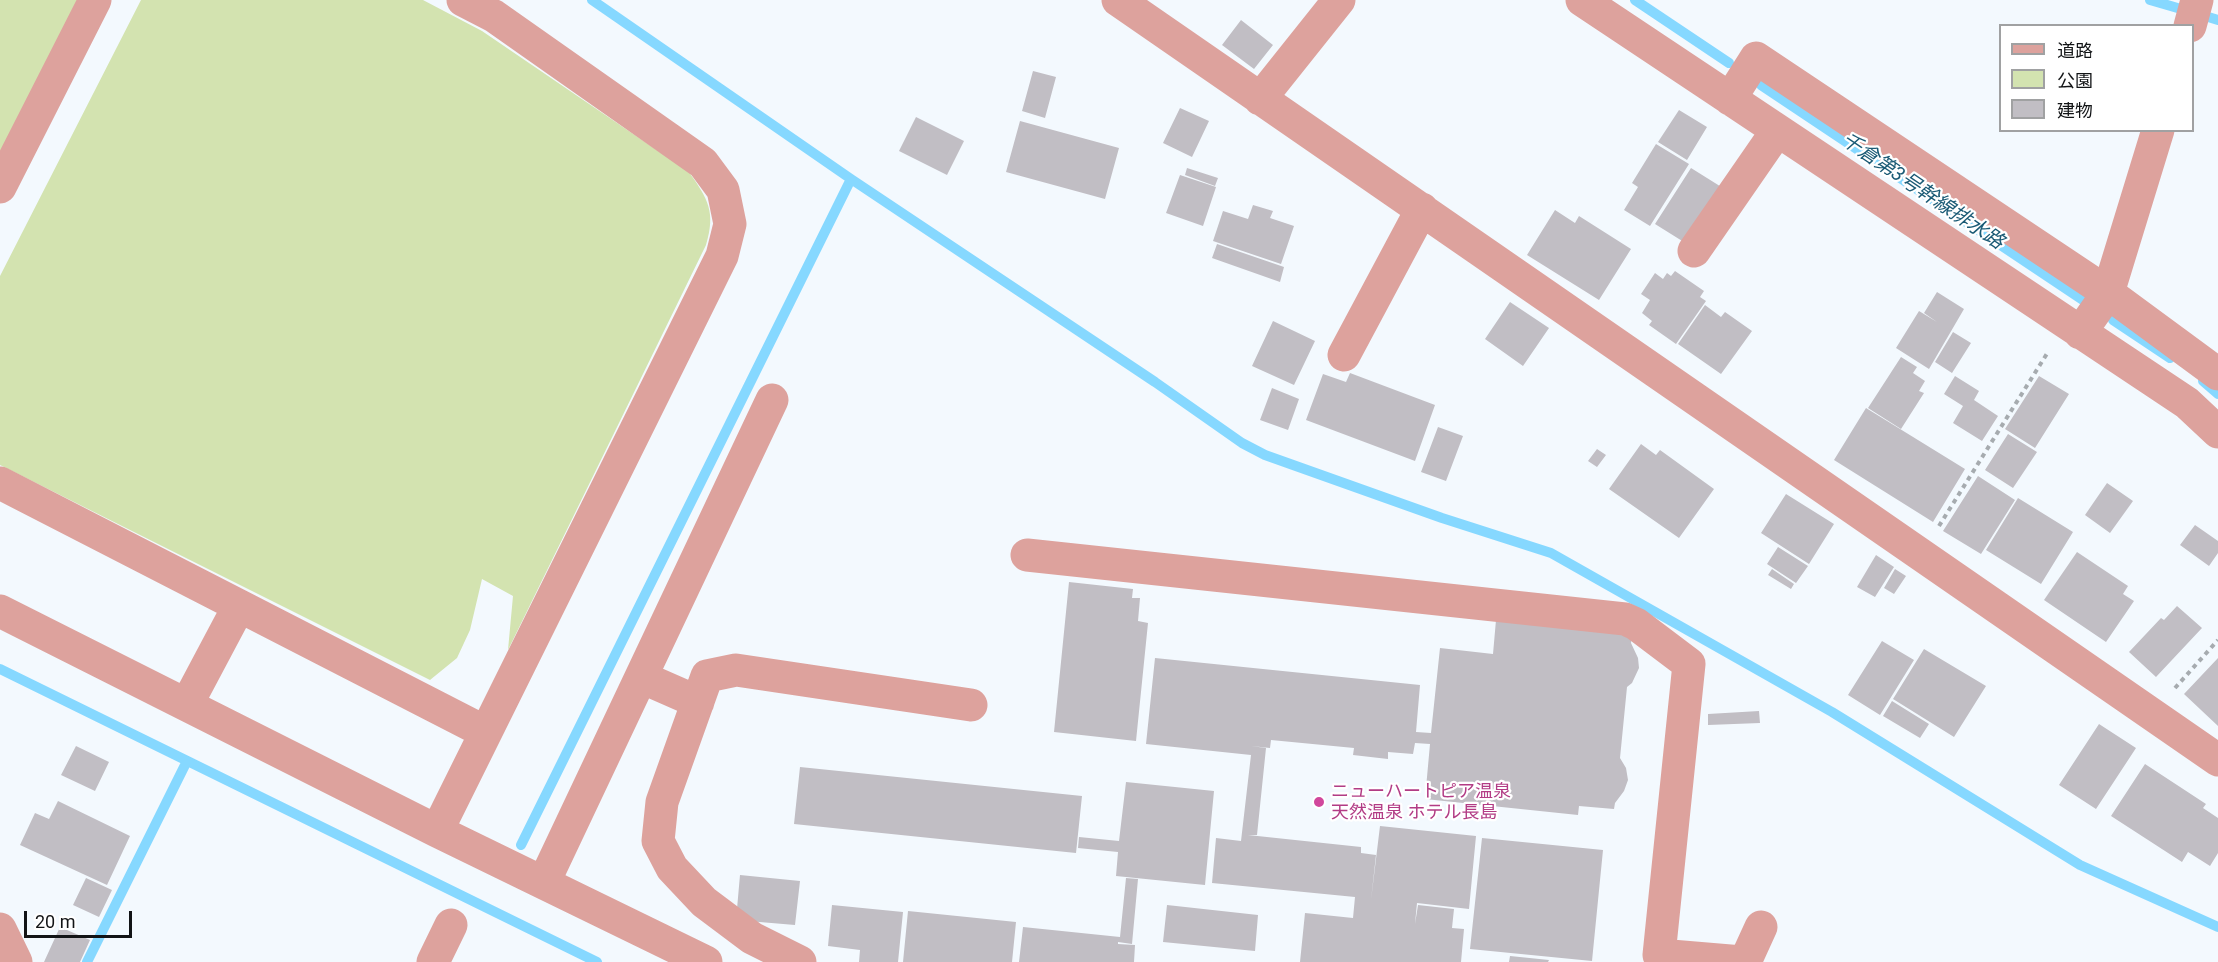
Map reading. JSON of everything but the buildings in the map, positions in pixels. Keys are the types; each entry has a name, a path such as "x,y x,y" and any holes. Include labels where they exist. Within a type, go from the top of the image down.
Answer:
{"street":[{"path":"0,187 95,0"},
{"path":"437,831 722,256 730,224 723,190 703,163 494,16 463,0"},
{"path":"1118,0 2218,760"},
{"path":"1260,99 1339,0"},
{"path":"1582,0 2187,403 2218,432"},
{"path":"2191,24 2198,0"},
{"path":"1730,99 1756,58 2108,293 2218,374"},
{"path":"1694,251 1777,130"},
{"path":"2073,328 2108,293 2157,132"},
{"path":"1344,355 1422,209"},
{"path":"544,882 772,400"},
{"path":"0,483 486,732"},
{"path":"1027,555 1625,619 1636,624 1689,664 1659,955 1692,960 1744,962 1761,927"},
{"path":"187,704 239,606"},
{"path":"0,611 437,831 706,962"},
{"path":"800,962 752,938 704,902 672,868 658,841 662,802 707,676 736,670 971,705"},
{"path":"641,677 698,702"},
{"path":"433,962 451,925"},
{"path":"0,929 16,962"}],"path":[{"path":"1920,554 2073,328"},
{"path":"2152,714 2218,640"}],"green space":[{"path":"0,0 83,0 0,161"},
{"path":"141,0 423,0 482,31 689,172 701,190 710,215 706,245 508,650 513,596 482,579 470,630 457,658 430,680 0,465 0,276"}],"waterway":[{"path":"592,0 851,179 1155,382 1242,443 1265,455 1442,518 1551,553 1832,712 2080,865 2218,927"},
{"name":"千倉第3号幹線排水路","path":"1635,0 1729,63"},
{"path":"2150,0 2181,9"},
{"path":"2205,16 2218,20"},
{"name":"千倉第3号幹線排水路","path":"1761,85 2083,300"},
{"path":"521,845 851,179"},
{"name":"千倉第3号幹線排水路","path":"2113,320 2170,358"},
{"name":"千倉第3号幹線排水路","path":"2203,381 2218,394"},
{"path":"0,669 597,962"},
{"path":"87,962 187,761"}],"place":[{"name":"ニューハートピア温泉 天然温泉 ホテル長島","path":"1319,802"}]}
